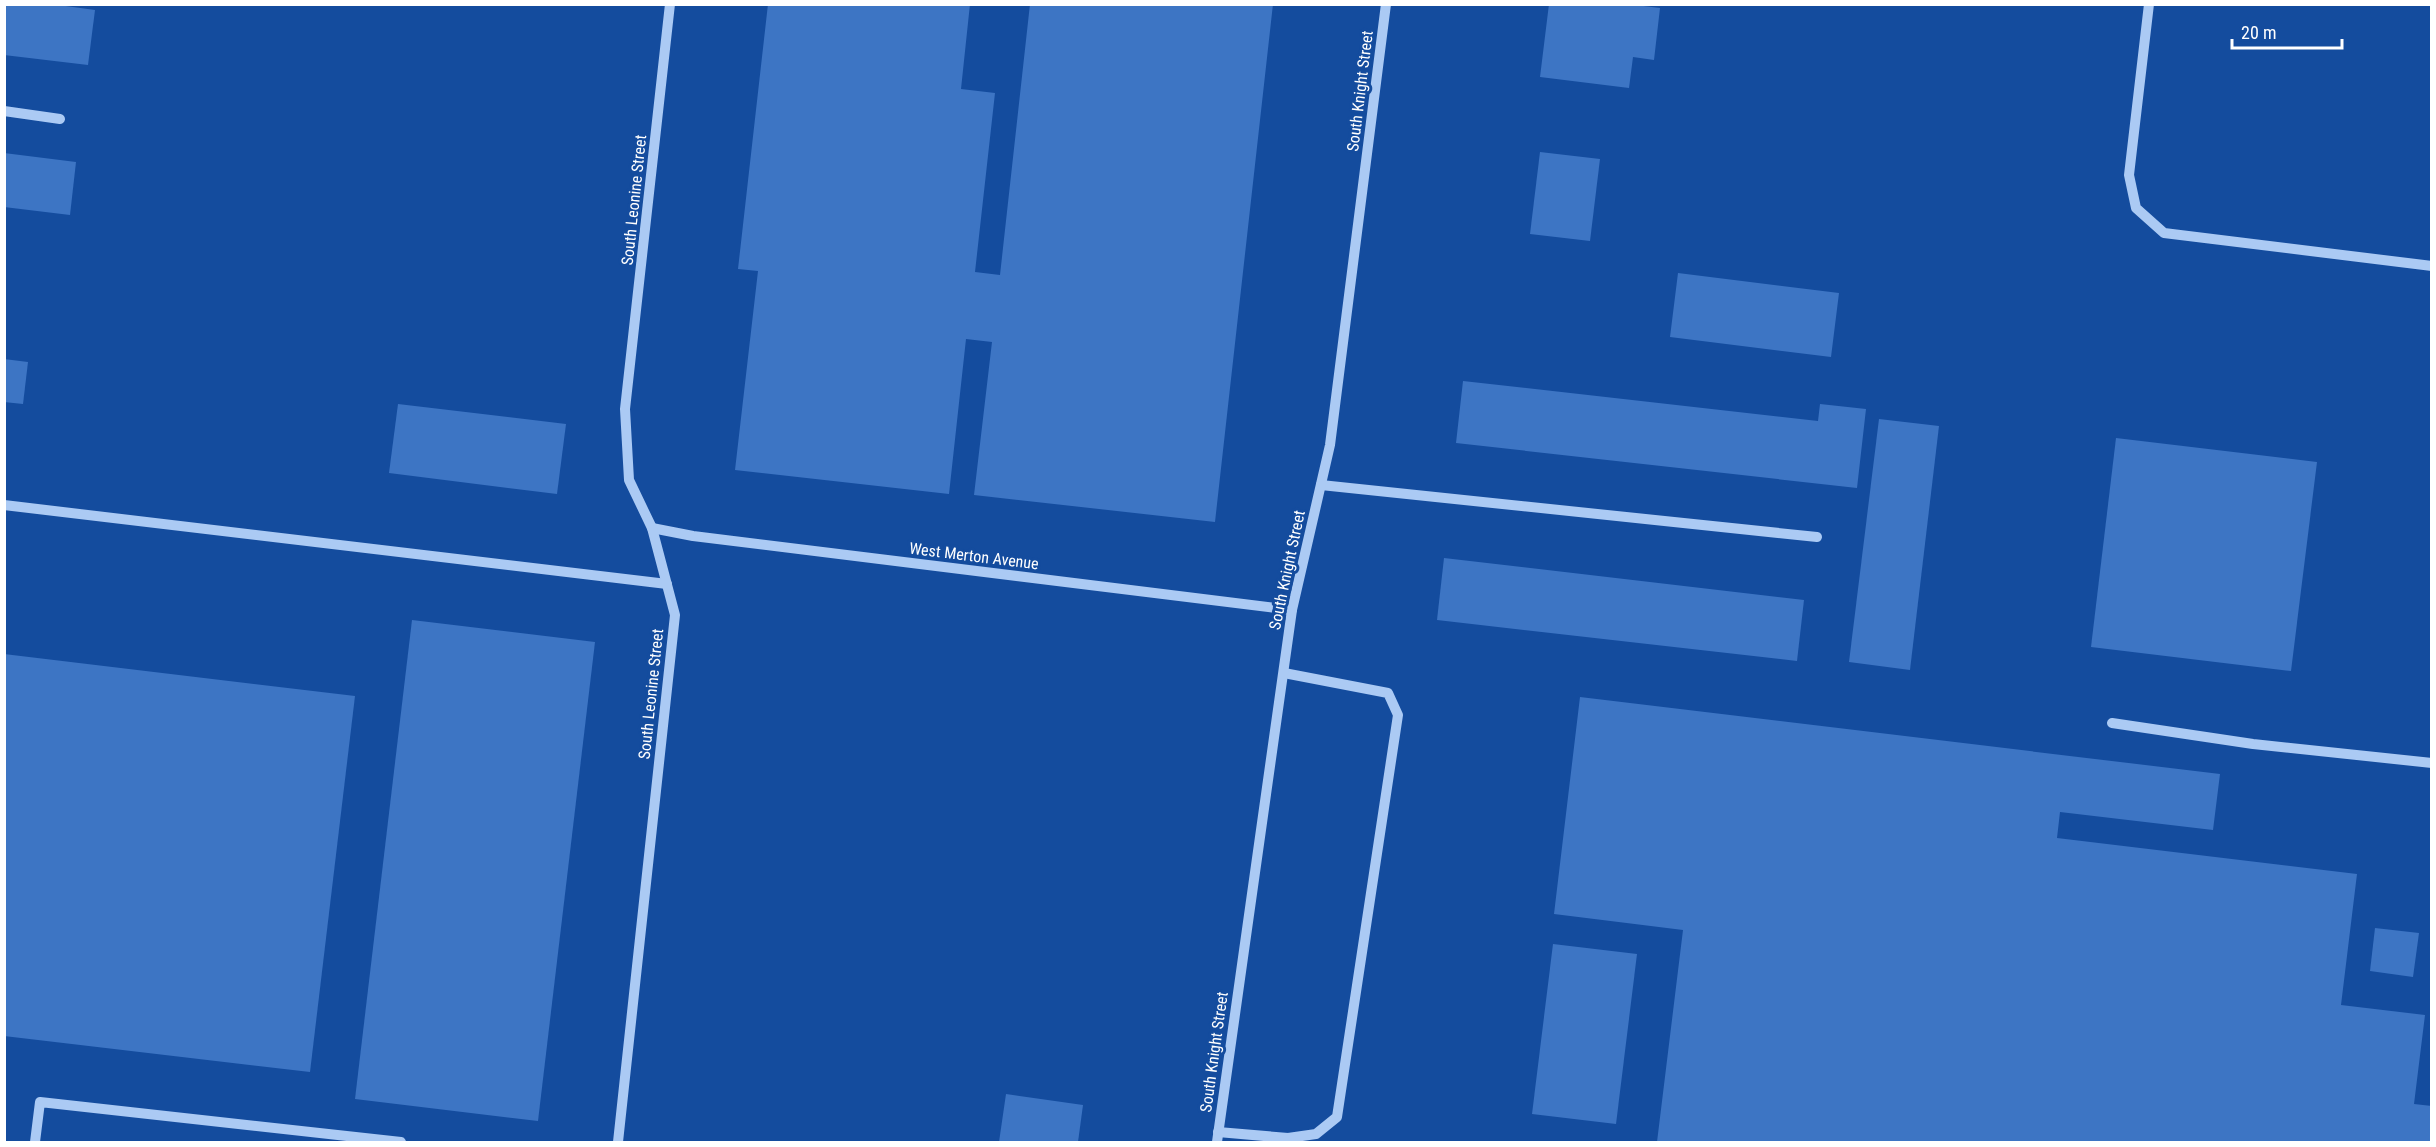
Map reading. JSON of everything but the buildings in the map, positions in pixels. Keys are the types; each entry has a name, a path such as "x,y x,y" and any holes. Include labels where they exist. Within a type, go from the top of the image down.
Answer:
{"street":[{"name":"South Leonine Street","path":"618,1143 675,615 652,528 629,480 625,409 670,4"},
{"name":"South Knight Street","path":"1217,1137 1292,610 1330,445 1386,4"},
{"path":"2149,4 2129,175 2136,208 2164,233 2432,266"},
{"path":"4,111 60,119"},
{"path":"1321,486 1817,537"},
{"path":"4,505 667,584"},
{"name":"West Merton Avenue","path":"652,528 723,540 1292,610"},
{"path":"1217,1137 1288,1138 1316,1134 1337,1117 1398,715 1388,693 1284,673"},
{"path":"2112,723 2253,744 2432,763"},
{"path":"35,1143 40,1102 401,1143"}]}
